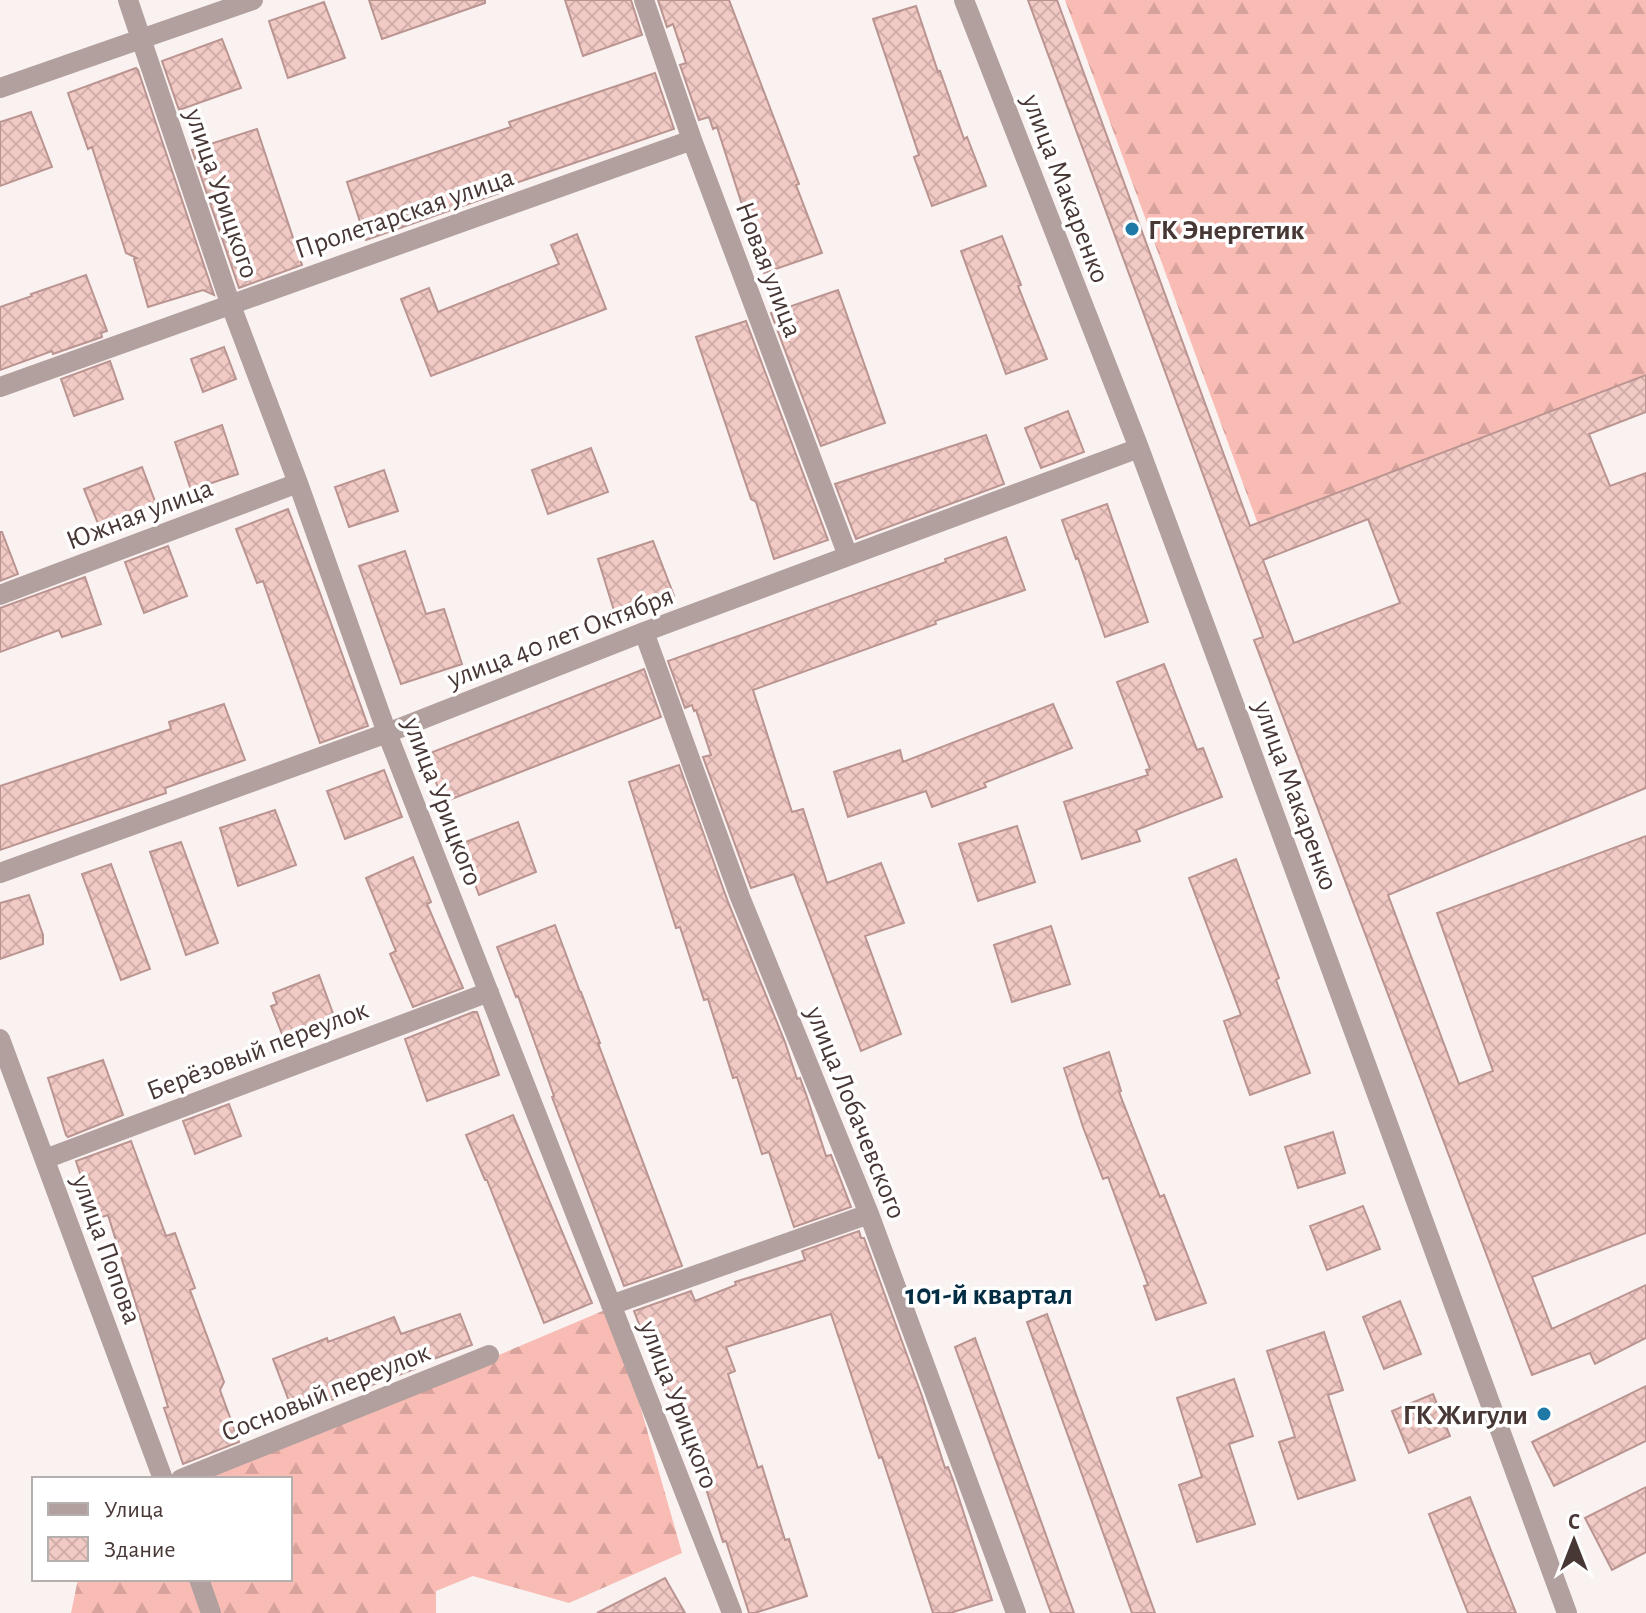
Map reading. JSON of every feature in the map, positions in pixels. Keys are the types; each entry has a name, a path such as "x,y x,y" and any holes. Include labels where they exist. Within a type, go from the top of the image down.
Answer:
{"street":[{"name":"улица Урицкого","path":"128,0 230,303 387,733 732,1613"},
{"path":"0,88 253,0"},
{"name":"Новая улица","path":"644,0 692,140 848,556"},
{"name":"улица Макаренко","path":"964,0 1139,448 1567,1613"},
{"name":"Пролетарская улица","path":"0,387 692,140"},
{"name":"улица 40 лет Октября","path":"0,873 387,733 644,632 1139,448"},
{"name":"Южная улица","path":"0,595 298,483"},
{"name":"улица Лобачевского","path":"644,632 740,897 869,1214 1016,1613"},
{"name":"Берёзовый переулок","path":"45,1159 489,992"},
{"name":"улица Попова","path":"0,1039 162,1477"},
{"path":"611,1305 869,1214"},
{"name":"Сосновый переулок","path":"186,1477 489,1355"},
{"path":"200,1581 211,1613"}],"green space":[{"path":"1065,0 1646,0 1646,379 1259,527"},
{"path":"612,1307 682,1553 569,1603 473,1576 436,1591 436,1613 71,1613 78,1581 292,1581 292,1477 211,1477"}],"building":[{"path":"369,0 485,0 485,3 382,39"},
{"path":"565,0 631,0 642,35 583,56"},
{"path":"658,0 729,0 822,253 764,273 717,127 713,129 709,117 699,120 680,65 686,63 673,24 667,27"},
{"path":"1028,0 1057,0 1250,526 1646,375 1646,412 1589,434 1610,486 1646,473 1646,788 1388,895 1459,1084 1493,1071 1437,913 1646,836 1646,1233 1532,1277 1552,1329 1646,1285 1646,1338 1595,1364 1590,1353 1532,1375 1254,640 1263,637","holes":["1368,519 1400,603 1294,643 1263,560"]},
{"path":"324,2 345,58 288,78 269,21"},
{"path":"916,6 964,139 967,137 986,186 932,206 914,157 919,155 873,19"},
{"path":"222,39 241,88 179,110 162,61"},
{"path":"136,68 214,295 203,290 148,307 134,259 137,258 126,253 92,147 88,149 68,93"},
{"path":"655,73 674,129 504,187 505,191 366,240 347,182 511,127 509,122"},
{"path":"31,112 52,167 0,186 0,122"},
{"path":"257,129 302,265 239,288 192,150"},
{"path":"577,234 606,309 431,376 401,299 429,288 438,312 559,264 551,245"},
{"path":"1002,236 1047,359 1006,374 961,251"},
{"path":"86,275 107,331 101,333 102,337 0,370 0,307"},
{"path":"838,290 885,423 821,446 771,313"},
{"path":"746,321 828,540 774,559 696,337"},
{"path":"224,347 236,379 203,392 191,359"},
{"path":"110,361 123,399 74,416 61,379"},
{"path":"1068,411 1084,452 1041,468 1025,428"},
{"path":"222,425 238,474 191,490 175,442"},
{"path":"986,435 1004,484 856,539 835,484"},
{"path":"591,448 608,492 548,514 532,470"},
{"path":"142,467 156,504 99,526 84,489"},
{"path":"384,470 398,511 349,527 335,487"},
{"path":"1107,504 1148,622 1105,637 1062,520"},
{"path":"288,509 368,726 320,743 263,581 257,583 236,529"},
{"path":"0,532 18,574 0,581"},
{"path":"1006,537 1025,590 753,690 792,812 803,809 827,883 881,863 904,923 865,936 901,1034 861,1051 794,874 751,888 703,757 711,755 696,710 692,705 685,708 668,661 946,562 945,559"},
{"path":"653,541 674,596 616,617 598,559"},
{"path":"168,546 187,596 144,613 125,562"},
{"path":"405,551 426,614 444,609 462,664 401,684 359,566"},
{"path":"85,577 101,624 62,637 59,630 0,652 0,608"},
{"path":"1164,664 1197,750 1203,748 1222,797 1136,830 1140,841 1082,859 1064,802 1148,775 1146,770 1150,769 1117,682"},
{"path":"644,669 661,717 444,802 425,755"},
{"path":"224,704 245,760 165,788 166,793 0,850 0,786 171,729 169,722"},
{"path":"1053,704 1072,748 984,783 986,787 932,807 926,791 848,817 834,772 900,750 903,762"},
{"path":"679,765 728,902 797,1079 800,1078 826,1156 831,1155 851,1207 794,1227 769,1152 762,1154 708,999 704,1000 680,927 676,928 629,782"},
{"path":"384,770 402,817 345,839 327,791"},
{"path":"275,810 296,865 238,886 220,828"},
{"path":"518,822 536,872 479,895 460,844"},
{"path":"1017,826 1035,882 978,901 959,844"},
{"path":"181,842 218,943 186,955 150,852"},
{"path":"413,857 431,902 427,904 463,988 413,1007 390,954 396,951 366,878"},
{"path":"1236,859 1310,1073 1250,1095 1224,1021 1241,1015 1189,878"},
{"path":"111,864 150,969 121,980 82,874"},
{"path":"29,895 43,935 43,944 0,959 0,903"},
{"path":"555,925 682,1266 624,1286 552,1097 518,996 497,947"},
{"path":"1051,926 1070,984 1012,1002 994,945"},
{"path":"319,975 335,1019 284,1039 271,1006 277,1004 273,993"},
{"path":"477,1012 499,1075 427,1101 405,1039"},
{"path":"1109,1052 1119,1092 1206,1303 1156,1320 1144,1286 1148,1285 1108,1177 1103,1179 1064,1068"},
{"path":"103,1060 123,1115 68,1137 48,1078"},
{"path":"229,1104 241,1136 195,1154 183,1121"},
{"path":"513,1115 592,1303 544,1323 466,1135"},
{"path":"1333,1132 1345,1173 1298,1188 1285,1147"},
{"path":"131,1141 166,1236 175,1233 195,1288 190,1290 224,1382 220,1390 239,1442 183,1464 108,1215 95,1219 76,1161"},
{"path":"1363,1206 1380,1249 1327,1270 1310,1226"},
{"path":"859,1231 922,1396 945,1468 948,1467 953,1480 992,1600 950,1613 933,1613 831,1314 726,1347 735,1371 728,1374 758,1468 762,1466 785,1540 789,1539 807,1596 749,1613 700,1470 696,1472 672,1396 668,1398 634,1311 691,1291 695,1301 736,1285 735,1282 805,1260 802,1251"},
{"path":"1400,1301 1421,1354 1384,1369 1363,1317"},
{"path":"460,1314 472,1345 294,1414 273,1359 394,1317 401,1334"},
{"path":"1047,1314 1155,1613 1132,1613 1027,1322"},
{"path":"1324,1332 1343,1390 1328,1395 1355,1480 1298,1499 1279,1442 1295,1437 1267,1351"},
{"path":"975,1338 1074,1613 1051,1613 955,1347"},
{"path":"1234,1379 1253,1436 1229,1444 1255,1524 1197,1542 1179,1485 1202,1477 1177,1398"},
{"path":"1646,1386 1646,1441 1554,1486 1532,1442"},
{"path":"1433,1394 1450,1436 1409,1453 1392,1411"},
{"path":"1646,1487 1646,1552 1612,1570 1585,1518"},
{"path":"1470,1497 1516,1613 1468,1613 1429,1514"},
{"path":"665,1578 685,1613 597,1613"}],"place":[{"name":"ГК Энергетик","path":"1132,229"},
{"name":"ГК Жигули","path":"1544,1414"}],"district":[{"name":"101-й квартал","path":"989,1294"}]}
